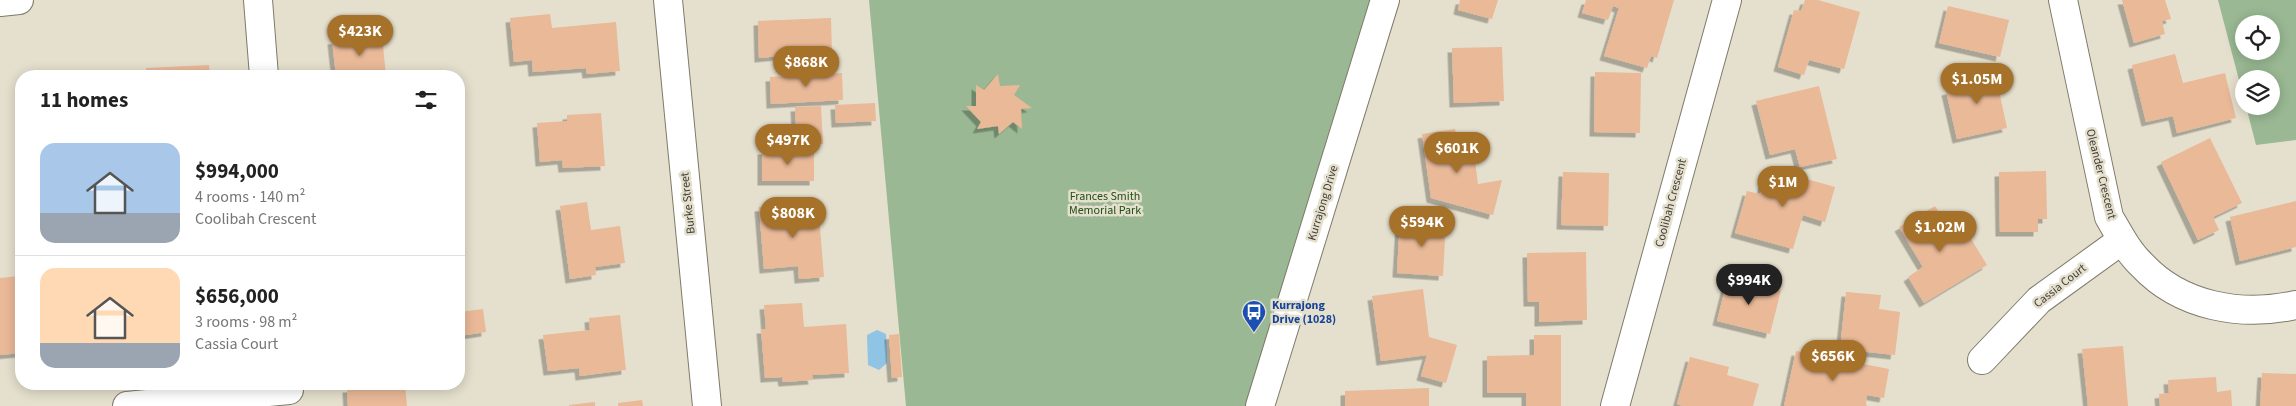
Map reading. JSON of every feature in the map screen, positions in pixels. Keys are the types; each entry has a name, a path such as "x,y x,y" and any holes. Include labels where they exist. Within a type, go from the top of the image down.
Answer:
{"street":[{"path":"0,2 19,0"},
{"path":"258,0 264,70"},
{"name":"Burke Street","path":"668,0 707,406"},
{"name":"Kurrajong Drive","path":"1260,406 1385,0"},
{"name":"Coolibah Crescent","path":"1615,406 1727,0"},
{"name":"Oleander Crescent","path":"2063,0 2109,217 2122,240 2141,265 2158,280 2181,294 2214,306 2239,310 2281,308 2296,305"},
{"name":"Cassia Court","path":"1982,360 2039,300 2122,240"},
{"path":"126,406 290,393"}],"green space":[{"name":"Frances Smith Memorial Park","path":"869,0 1385,0 1260,406 906,406"},
{"path":"2218,0 2296,0 2296,140 2256,145 2248,115 2280,115 2280,70 2236,70"}],"water":[{"path":"877,330 886,334 887,363 879,370 868,365 867,335"}],"building":[{"path":"1460,0 1498,0 1492,19 1458,10"},
{"path":"1586,0 1674,0 1657,58 1651,56 1647,68 1604,56 1619,8 1613,6 1608,20 1582,13"},
{"path":"1805,0 1818,0 1860,12 1844,69 1809,60 1804,75 1778,67 1794,10 1801,11"},
{"path":"2122,0 2165,0 2171,19 2162,21 2165,34 2134,43"},
{"path":"1948,6 2009,20 2000,57 1939,43"},
{"path":"550,14 552,28 616,22 620,71 587,74 586,68 533,72 532,60 514,62 510,18"},
{"path":"831,18 832,54 815,55 815,59 780,60 780,56 759,58 758,21"},
{"path":"382,35 385,70 335,70 332,40"},
{"path":"1502,47 1504,101 1454,103 1452,48"},
{"path":"2175,54 2183,83 2225,73 2236,118 2177,133 2173,116 2146,122 2132,65"},
{"path":"209,65 209,70 146,70 146,68"},
{"path":"1994,67 2007,128 1957,139 1946,91 1968,86 1966,73"},
{"path":"1595,72 1641,73 1640,133 1594,132"},
{"path":"842,73 843,100 771,104 770,77"},
{"path":"998,74 1000,86 1020,85 1014,95 1032,108 1021,109 1022,129 1013,122 999,134 998,126 977,129 981,122 966,106 976,106 976,85 984,90"},
{"path":"1819,86 1837,159 1800,167 1795,149 1770,155 1756,101"},
{"path":"875,103 876,121 836,123 835,105"},
{"path":"821,106 823,144 797,145 795,107"},
{"path":"601,113 605,166 563,168 562,160 540,162 537,123 567,121 567,115"},
{"path":"1455,129 1458,147 1473,145 1478,184 1502,180 1493,215 1431,198 1422,134"},
{"path":"2210,138 2242,203 2213,217 2219,230 2198,240 2161,162"},
{"path":"762,150 814,150 814,181 762,181"},
{"path":"1767,168 1835,187 1825,222 1803,215 1793,249 1735,233 1747,191 1760,194"},
{"path":"2046,171 2047,219 2038,219 2038,232 2000,232 1999,172"},
{"path":"1563,172 1609,173 1608,226 1561,225"},
{"path":"2296,201 2296,247 2240,261 2230,217"},
{"path":"587,202 591,230 620,226 625,263 595,267 596,275 570,279 560,206"},
{"path":"818,203 824,277 799,279 798,266 764,269 759,207"},
{"path":"1935,206 1946,223 1957,216 1987,265 1924,303 1908,277 1923,267 1899,227"},
{"path":"1400,220 1446,222 1443,276 1397,273"},
{"path":"1586,252 1587,320 1539,322 1539,302 1528,302 1527,253"},
{"path":"15,276 15,354 0,355 0,278"},
{"path":"1728,277 1781,290 1770,334 1717,321"},
{"path":"1423,289 1429,337 1457,345 1446,383 1421,376 1427,355 1381,361 1372,296"},
{"path":"1846,292 1881,295 1879,309 1900,312 1895,355 1840,349"},
{"path":"802,303 804,327 846,324 849,373 812,375 813,380 783,382 782,377 765,378 761,329 766,329 764,305"},
{"path":"483,309 486,332 465,335 465,311"},
{"path":"620,315 626,370 580,376 579,368 548,371 543,335 590,330 589,318"},
{"path":"899,334 902,377 892,378 889,335"},
{"path":"1534,335 1561,335 1561,406 1526,406 1526,393 1487,393 1487,356 1534,355"},
{"path":"2123,346 2128,406 2088,406 2082,349"},
{"path":"1796,351 1889,369 1884,398 1867,395 1867,406 1784,406"},
{"path":"1690,357 1729,367 1727,375 1759,384 1753,406 1683,406 1677,404"},
{"path":"2262,373 2296,374 2296,406 2260,406"},
{"path":"2216,377 2217,392 2231,390 2232,406 2160,406 2159,394 2169,393 2168,380"},
{"path":"1429,388 1429,406 1345,406 1345,391"},
{"path":"347,390 406,390 407,406 348,406"},
{"path":"642,400 643,406 618,406 618,403"},
{"path":"595,402 595,406 569,406 569,405"}],"place":[{"name":"Kurrajong Drive (1028)","path":"1254,333"}]}
